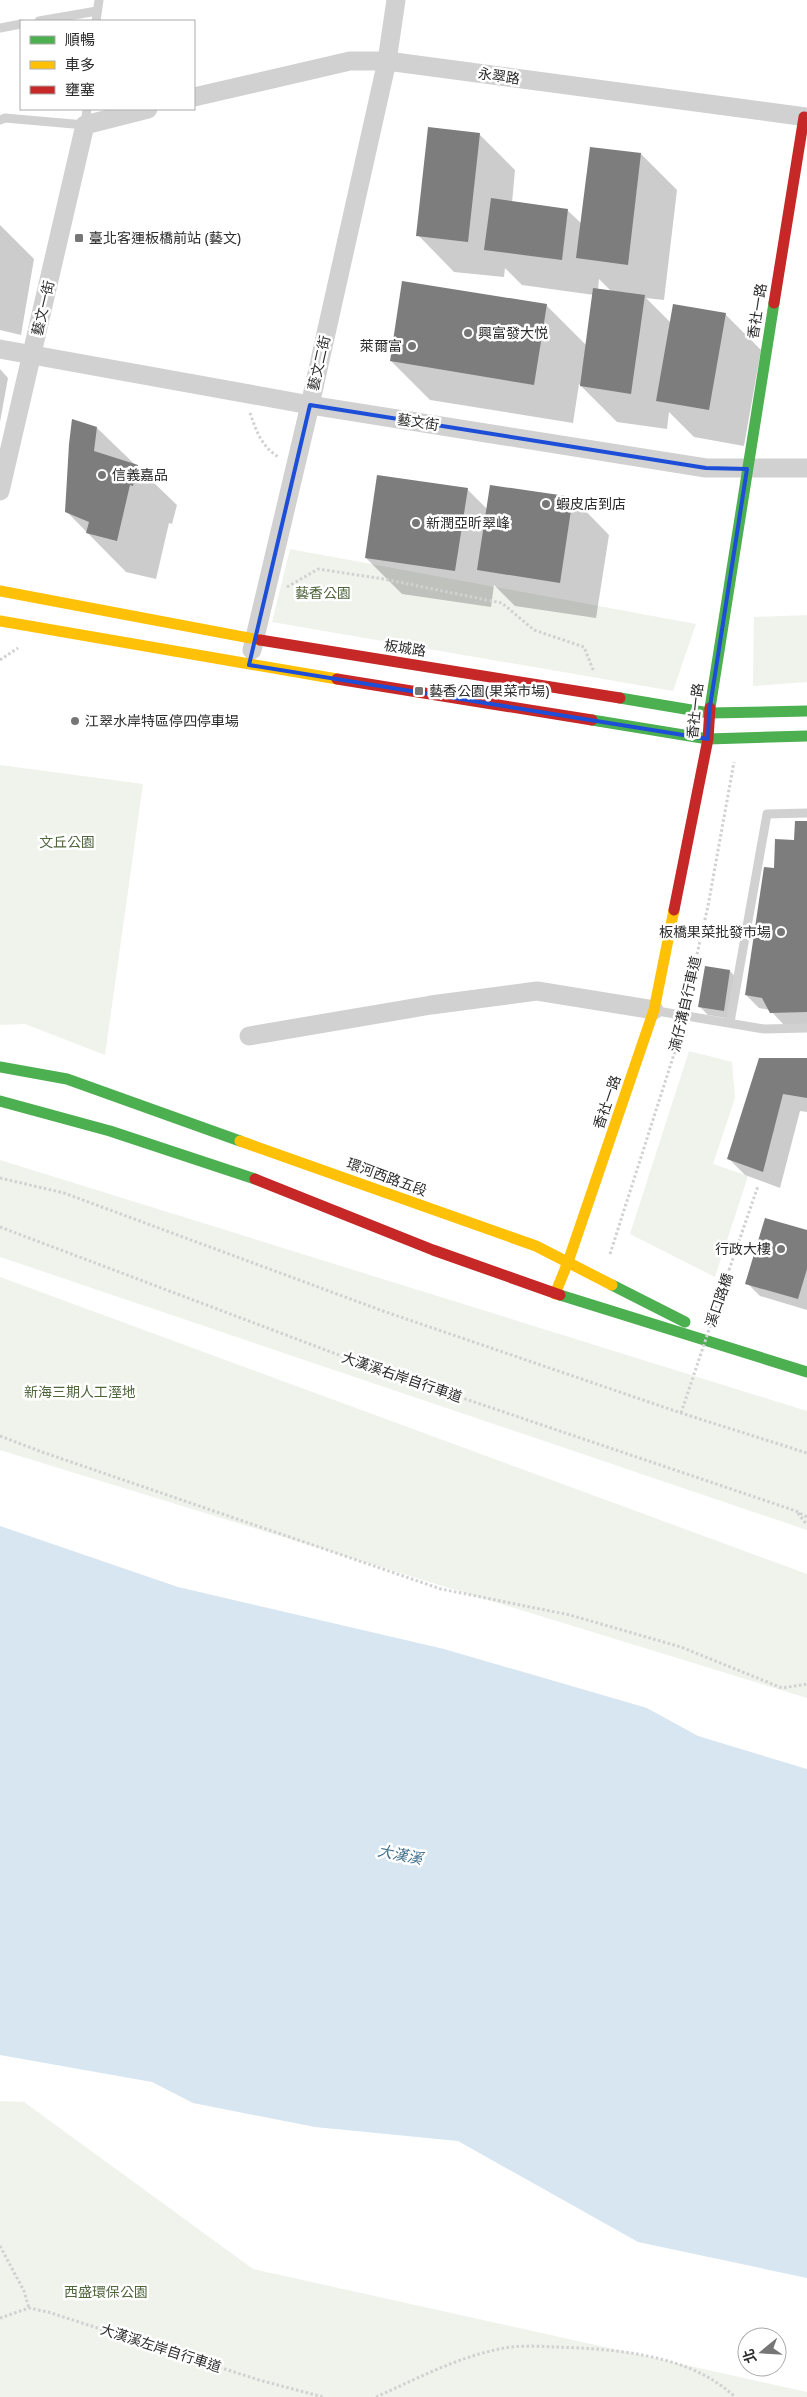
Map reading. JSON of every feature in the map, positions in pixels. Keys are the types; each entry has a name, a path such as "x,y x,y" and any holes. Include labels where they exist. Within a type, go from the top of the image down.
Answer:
{"street":[{"name":"藝文二街","path":"249,665 310,405 387,61 396,0"},
{"name":"永翠路","path":"195,97 350,61 387,61 806,117"},
{"path":"86,117 140,110"},
{"name":"藝文一街","path":"0,491 86,117"},
{"name":"香社一路","path":"555,1294 568,1262 654,1010 708,739 709,713 747,469 806,117"},
{"name":"藝文街","path":"0,349 310,405 706,468 807,468"},
{"name":"板城路","path":"0,591 254,639 709,713 807,711"},
{"path":"0,621 249,665 708,739 807,736"},
{"path":"248,1036 537,991 654,1010"},
{"name":"環河西路五段","path":"0,1068 67,1078 536,1246 748,1354"},
{"name":"環河西路五段","path":"0,1102 72,1118 289,1192 432,1250 555,1294 807,1372"}],"lane":[{"path":"96,20 99,0"},
{"path":"45,20 97,12"},
{"path":"0,28 20,24"},
{"path":"0,120 5,118 86,117"},
{"path":"730,1022 767,814 807,813"},
{"path":"654,1010 764,1029 807,1028"}],"path":[{"path":"248,407 258,436 272,453 284,459"},
{"path":"287,587 318,570 384,579 502,603 534,630 584,648 595,675"},
{"path":"0,660 22,645"},
{"name":"湳仔溝自行車道","path":"610,1254 675,1051 708,906 734,762 740,759"},
{"path":"0,1178 64,1193 383,1311 681,1413 807,1453"},
{"name":"溪口路橋","path":"681,1413 758,1186"},
{"name":"大漢溪右岸自行車道","path":"0,1227 368,1366 807,1517"},
{"path":"0,1436 441,1589 570,1615 672,1645 782,1688 807,1684"},
{"path":"796,1512 807,1525"},
{"path":"0,2246 24,2291 29,2308 0,2318"},
{"name":"大漢溪左岸自行車道","path":"29,2308 48,2312 258,2380 323,2397"},
{"path":"376,2397 461,2359 501,2348 536,2346 589,2348 660,2359 695,2371 725,2387 735,2397"}],"highlighted area":[{"path":"310,405 706,468 747,469 709,713 708,739 249,665"}],"green space":[{"name":"藝香公園","path":"290,549 696,624 673,691 272,622"},
{"path":"807,615 807,682 753,686 754,617"},
{"name":"文丘公園","path":"0,765 143,784 105,1055 25,1024 0,1025"},
{"path":"689,1051 732,1062 735,1098 713,1164 748,1176 715,1277 630,1234"},
{"path":"0,1160 807,1411 807,1530 0,1257"},
{"name":"新海三期人工溼地","path":"0,1277 807,1574 807,1698 0,1450"},
{"name":"西盛環保公園","path":"0,2101 24,2102 253,2269 807,2392 807,2397 0,2397"}],"water":[{"name":"大漢溪","path":"0,1526 178,1587 444,1649 647,1708 698,1736 807,1769 807,2278 638,2242 458,2141 315,2127 193,2103 152,2082 0,2055"}],"building":[{"path":"428,127 480,133 468,242 416,236"},
{"path":"590,147 641,153 628,265 576,258"},
{"path":"491,198 568,209 562,260 484,250"},
{"name":"興富發大悦","path":"402,281 547,304 534,385 390,361"},
{"path":"593,288 645,295 631,394 580,386"},
{"path":"673,304 726,313 709,410 656,401"},
{"name":"信義嘉品","path":"72,419 97,427 94,451 138,465 133,486 130,485 117,541 86,533 89,522 65,512"},
{"name":"新潤亞昕翠峰","path":"377,475 468,488 455,571 365,558"},
{"path":"490,485 573,497 560,583 477,570"},
{"name":"板橋果菜批發市場","path":"795,821 807,821 807,1012 770,1013 762,998 745,995 764,867 774,868 775,839 794,840"},
{"path":"705,966 730,970 724,1011 698,1007"},
{"path":"759,1058 807,1058 807,1098 783,1094 763,1172 727,1159"},
{"name":"行政大樓","path":"765,1218 807,1230 807,1269 798,1299 745,1284"}],"traffic: fast":[{"path":"710,708 774,303"},
{"path":"620,698 709,713 807,711"},
{"path":"592,720 708,739 807,736"},
{"path":"0,1067 67,1079 240,1141"},
{"path":"0,1101 110,1131 255,1179"},
{"path":"612,1285 685,1322"},
{"path":"560,1295 807,1372"}],"traffic: slow":[{"path":"0,591 260,640"},
{"path":"0,621 337,679"},
{"path":"555,1294 568,1262 654,1010 674,910"},
{"path":"240,1141 536,1246 612,1285"}],"traffic: jam":[{"path":"774,303 804,117"},
{"path":"260,640 620,698"},
{"path":"337,679 592,720"},
{"path":"674,910 708,739 710,708"},
{"path":"255,1179 433,1250 560,1295"}],"place":[{"name":"臺北客運板橋前站 (藝文)","path":"79,238"},
{"name":"興富發大悦","path":"468,333"},
{"name":"萊爾富","path":"412,346"},
{"name":"信義嘉品","path":"102,475"},
{"name":"蝦皮店到店","path":"546,504"},
{"name":"新潤亞昕翠峰","path":"416,523"},
{"name":"藝香公園(果菜市場)","path":"419,691"},
{"name":"江翠水岸特區停四停車場","path":"75,721"},
{"name":"板橋果菜批發市場","path":"781,932"},
{"name":"行政大樓","path":"781,1249"}]}
